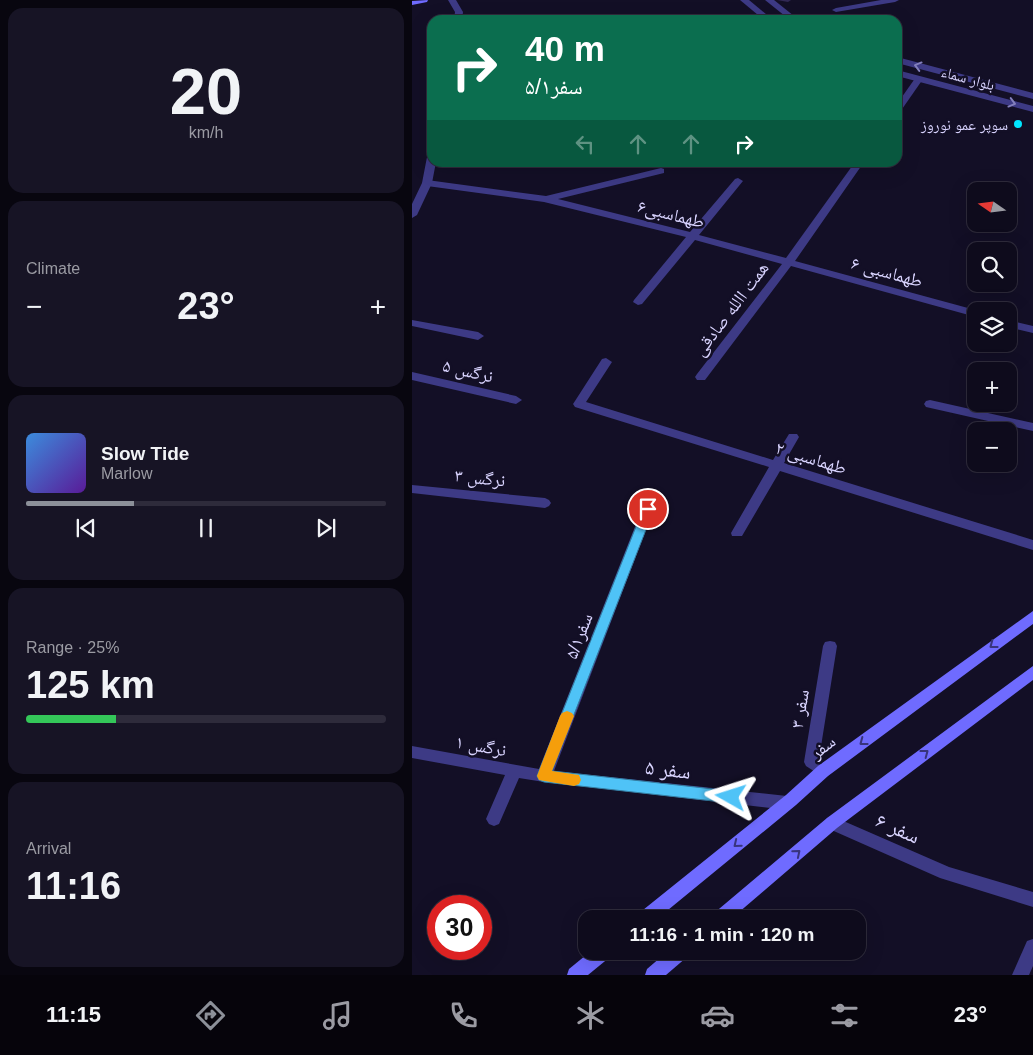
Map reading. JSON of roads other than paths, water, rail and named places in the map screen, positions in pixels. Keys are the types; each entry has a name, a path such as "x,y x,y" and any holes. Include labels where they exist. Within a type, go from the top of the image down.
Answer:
{"main road":[{"path":"412,3 424,0"},
{"name":"سفر","path":"655,910 787,803 823,771 1032,616"},
{"path":"730,910 832,823 1032,672"},
{"path":"575,975 593,960"},
{"path":"653,975 670,960"}],"street":[{"path":"452,0 459,12 459,15"},
{"path":"744,0 763,15"},
{"path":"769,0 788,15"},
{"path":"836,10 895,0"},
{"name":"بلوار سماء","path":"902,61 1032,96"},
{"name":"بلوار سماء","path":"902,74 1032,109"},
{"path":"902,103 920,79"},
{"path":"412,215 427,183 430,167"},
{"name":"همت االله صادقی","path":"701,377 788,263 856,167"},
{"path":"544,199 661,171"},
{"path":"638,302 738,181"},
{"name":"۶طهماسبی","path":"427,183 544,199 693,236 788,263"},
{"name":"۶ طهماسبی","path":"788,263 967,312"},
{"path":"412,323 478,336"},
{"path":"1017,326 1032,330"},
{"name":"۲ طهماسبی","path":"606,362 579,404 1032,545"},
{"name":"۵ نرگس","path":"412,376 516,400"},
{"path":"930,404 1032,427"},
{"path":"737,533 793,437"},
{"name":"۳ نرگس","path":"412,488 545,503"},
{"name":"۵/۱سفر","path":"544,776 648,509"},
{"name":"۳ سفر","path":"823,771 810,762 830,646"},
{"name":"۱ نرگس","path":"412,752 544,776"},
{"path":"494,819 514,771"},
{"name":"۵ سفر","path":"544,776 787,803"},
{"name":"۶ سفر","path":"832,823 946,873 1032,900"},
{"path":"1020,975 1032,947"}],"place":[{"name":"سوپر عمو نوروز","path":"1018,124"}]}
